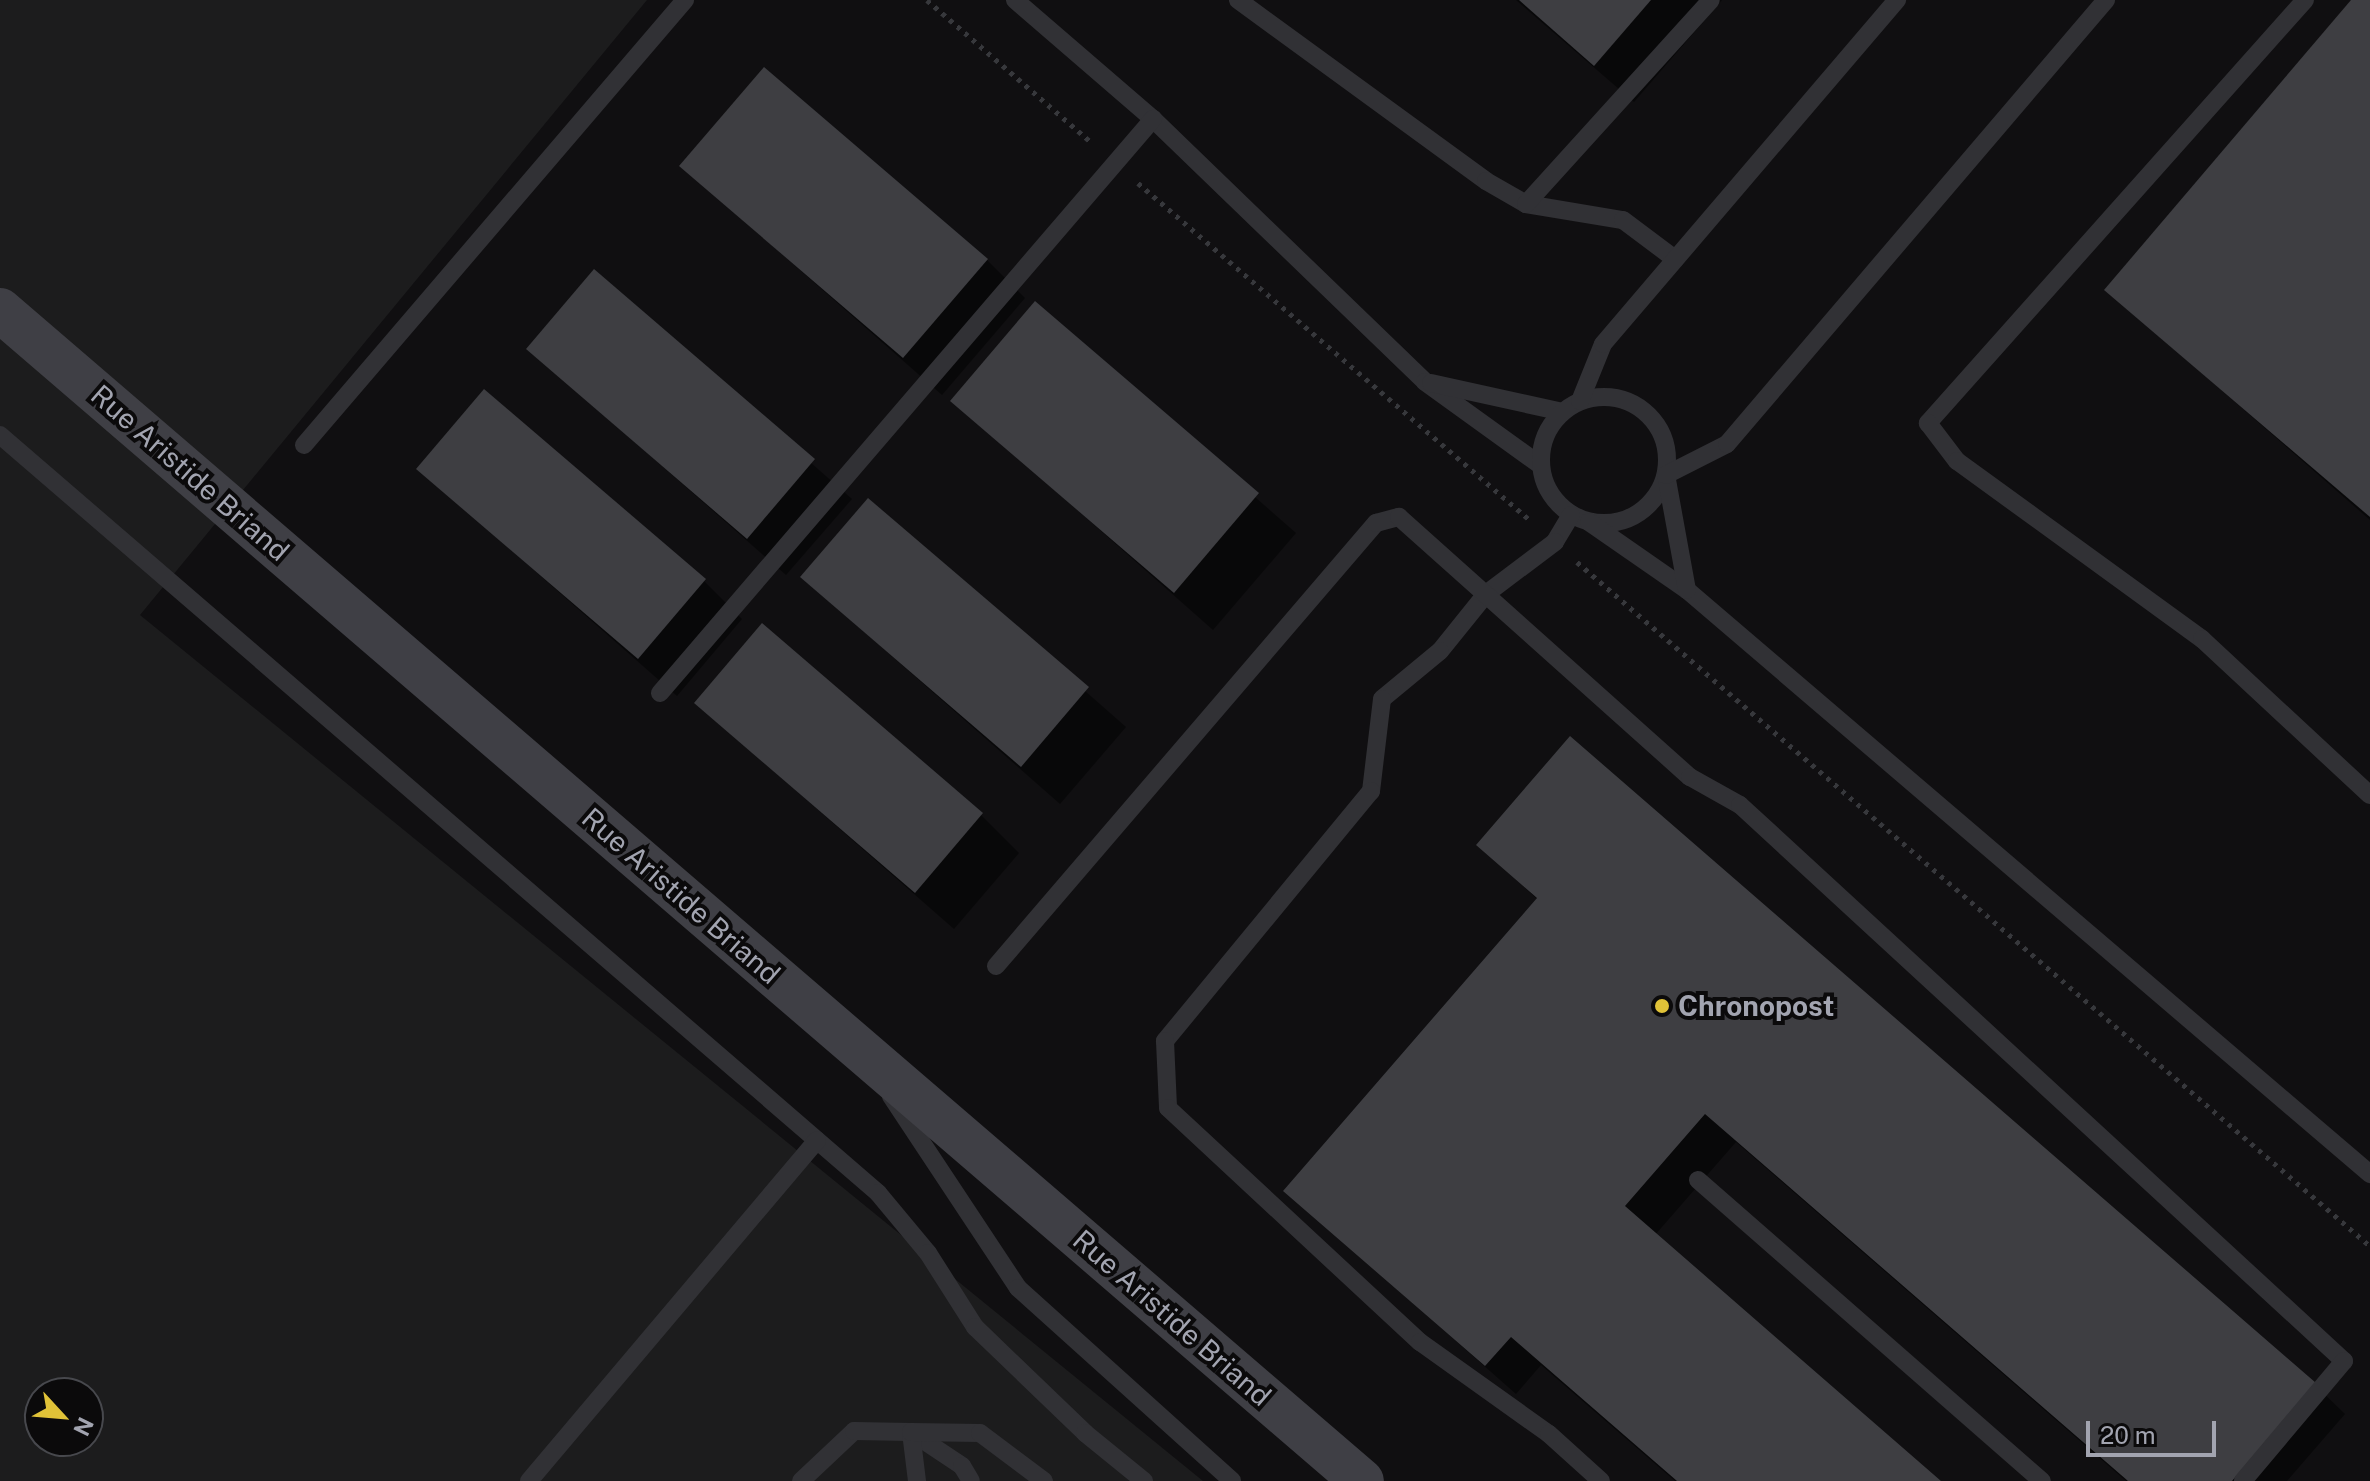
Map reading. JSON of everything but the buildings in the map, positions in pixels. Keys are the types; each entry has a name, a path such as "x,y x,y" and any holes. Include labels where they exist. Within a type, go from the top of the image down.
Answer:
{"main road":[{"name":"Rue Aristide Briand","path":"0,310 1362,1481"}],"lane":[{"path":"304,445 685,0"},
{"path":"1015,0 1153,119 1425,382 1540,465"},
{"path":"1238,0 1486,181 1526,204 1623,220 1675,259"},
{"path":"1526,204 1711,0"},
{"path":"1580,401 1603,344 1897,0"},
{"path":"1589,522 1629,519 1658,494 1666,475 1727,444 2106,0"},
{"path":"2305,0 1928,423 1957,461 2202,639 2370,795"},
{"path":"660,693 1153,119"},
{"path":"1425,382 1563,412"},
{"path":"1687,590 1666,475 1663,436 1637,405 1609,397 1580,401 1563,412 1542,445 1540,465 1545,485 1571,515 1589,522 1687,590 2370,1174"},
{"path":"0,435 878,1193 928,1253 975,1327 1085,1433 1144,1481"},
{"path":"1571,515 1555,542 1486,594 1440,651 1382,699 1371,791 1165,1041 1168,1108 1420,1342 1549,1434 1601,1481"},
{"path":"996,966 1376,523 1399,517 1690,777 1740,805 2344,1361 2243,1481"},
{"path":"860,1050 1018,1288 1232,1481"},
{"path":"529,1481 817,1140"},
{"path":"1698,1180 2042,1481"},
{"path":"801,1481 854,1431 980,1433 1044,1481"},
{"path":"911,1432 917,1481"},
{"path":"911,1432 962,1466 971,1481"}],"path":[{"path":"927,0 2370,1246"}],"shaded area":[{"path":"0,0 647,0 140,615 1203,1481 0,1481"}],"place":[{"name":"Chronopost","path":"1662,1006"}]}
